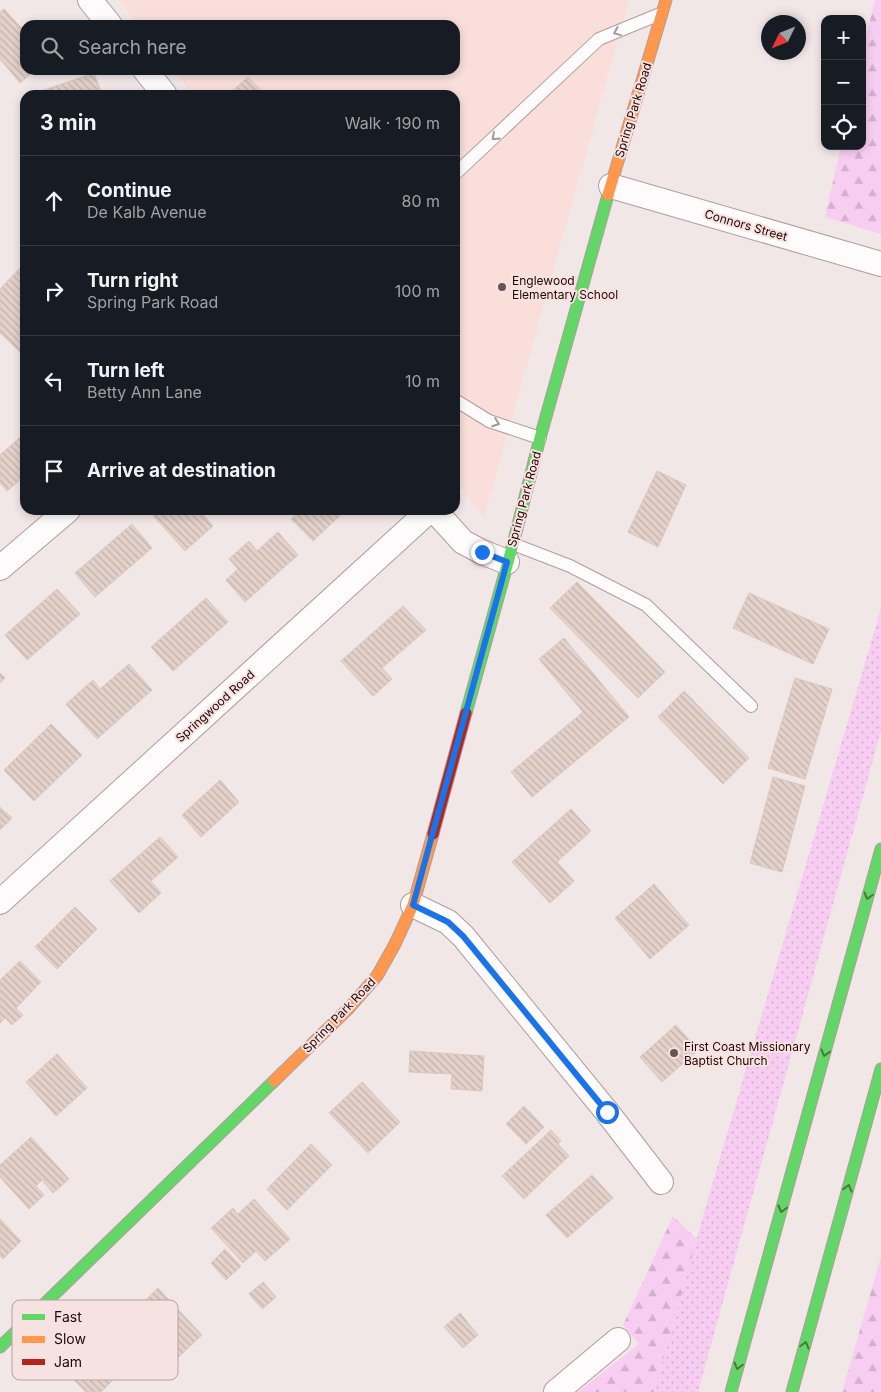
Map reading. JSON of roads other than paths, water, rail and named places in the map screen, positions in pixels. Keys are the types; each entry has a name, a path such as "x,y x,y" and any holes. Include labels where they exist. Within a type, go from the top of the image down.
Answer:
{"main road":[{"name":"Spring Park Road","path":"48,1300 349,1008 377,976 395,944 413,905 540,438 666,0"},
{"path":"731,1392 881,849"},
{"path":"792,1392 881,1069"},
{"name":"Spring Park Road","path":"0,1347 12,1335"}],"street":[{"path":"90,0 106,20"},
{"path":"149,75 161,90"},
{"name":"Connors Street","path":"611,186 881,264"},
{"path":"0,568 62,515"},
{"name":"Springwood Road","path":"0,902 426,515"},
{"path":"437,515 463,542 482,552 510,553"},
{"path":"413,905 448,922 463,936 607,1112 661,1182"},
{"path":"556,1392 618,1340"}],"lane":[{"path":"460,169 599,39 662,14"},
{"path":"460,403 489,421 540,438"},
{"path":"510,553 570,566 646,605 751,706"}],"place":[{"name":"Englewood Elementary School","path":"502,287"},
{"name":"First Coast Missionary Baptist Church","path":"674,1053"}]}
